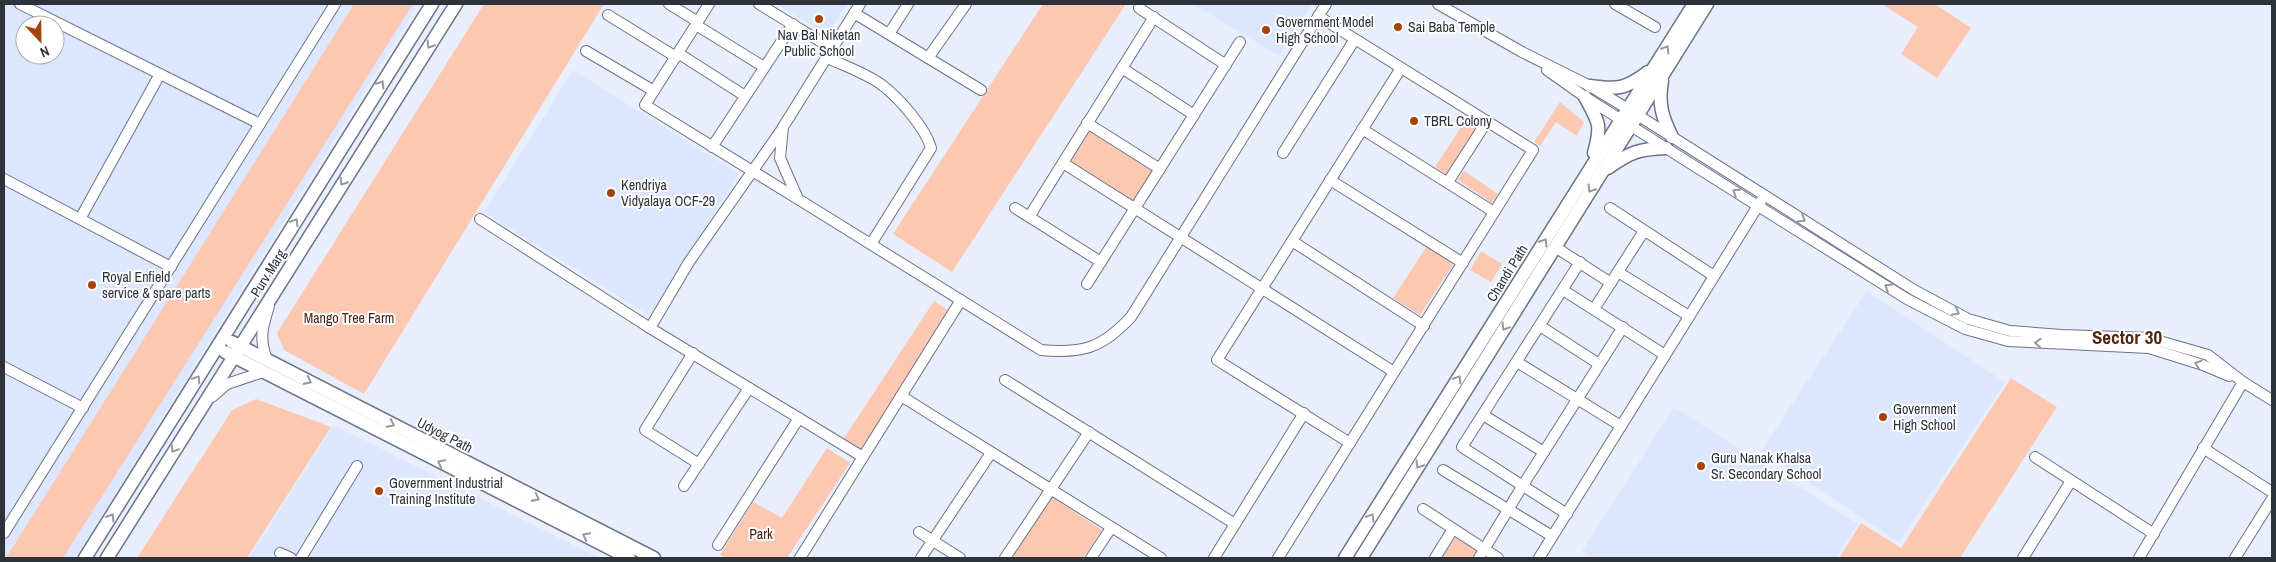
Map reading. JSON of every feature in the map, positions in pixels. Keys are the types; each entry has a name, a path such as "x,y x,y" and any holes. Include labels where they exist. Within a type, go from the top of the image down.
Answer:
{"main road":[{"name":"Purv Marg","path":"85,558 432,4"},
{"name":"Purv Marg","path":"107,558 456,4"},
{"name":"Chandi Path","path":"1659,70 1694,4"},
{"name":"Chandi Path","path":"1345,558 1659,70 1707,4"},
{"path":"1659,70 1658,99 1669,143 1639,150 1596,170 1600,133 1588,92 1617,90 1659,70"},
{"name":"Chandi Path","path":"1361,558 1555,247 1596,170"},
{"name":"Udyog Path","path":"220,343 629,558"},
{"name":"Udyog Path","path":"265,366 654,558"}],"street":[{"path":"20,4 260,124"},
{"path":"4,533 335,4"},
{"path":"669,4 764,67"},
{"path":"709,4 645,106 1041,350 1065,352 1087,348 1112,337 1131,317 1326,4"},
{"path":"759,4 793,24 829,52 881,84 907,110 928,137 931,148 871,244"},
{"path":"650,328 689,262 783,127 860,4"},
{"path":"889,34 908,4"},
{"path":"928,58 966,4"},
{"path":"1438,4 1522,52 1669,143 1764,196 1914,290 1968,319 2010,331 2149,338 2208,355 2243,382 2272,400"},
{"path":"1616,4 1633,8 1655,27"},
{"path":"1139,8 1226,65"},
{"path":"854,13 981,90"},
{"path":"608,14 745,96"},
{"path":"1278,558 1533,150 1318,16"},
{"path":"1029,217 1154,17"},
{"path":"712,147 793,24"},
{"path":"1283,153 1355,39"},
{"path":"1087,284 1240,42"},
{"path":"586,51 654,91"},
{"path":"1122,68 1194,115"},
{"path":"1350,443 1217,360 1401,68"},
{"path":"80,219 160,74"},
{"path":"1448,182 1487,121"},
{"path":"1088,123 1160,170"},
{"path":"783,127 780,158 798,199"},
{"path":"1362,129 1494,212"},
{"path":"1669,143 1758,206 1908,299 1965,329 2008,341 2149,348 2203,365 2243,382"},
{"path":"1063,163 1394,372"},
{"path":"4,179 171,267"},
{"path":"1330,180 1463,263"},
{"path":"1539,558 1764,196"},
{"path":"1015,208 1101,262"},
{"path":"1610,208 1714,276"},
{"path":"480,219 650,328 693,352 863,457"},
{"path":"1594,309 1644,230"},
{"path":"1292,240 1424,326"},
{"path":"1555,247 1611,283"},
{"path":"1567,514 1462,447 1580,262"},
{"path":"1618,272 1689,316"},
{"path":"1563,290 1666,355"},
{"path":"200,408 227,384 265,366 261,331 273,293"},
{"path":"800,558 961,300"},
{"path":"1540,326 1599,364"},
{"path":"1482,554 1508,509 1623,327"},
{"path":"693,352 644,430 699,464"},
{"path":"1517,362 1621,426"},
{"path":"4,367 83,408"},
{"path":"1005,380 1235,524"},
{"path":"2139,558 2243,382"},
{"path":"684,486 749,388"},
{"path":"901,396 1160,558"},
{"path":"1214,558 1304,413"},
{"path":"1483,415 1544,452"},
{"path":"718,545 799,418"},
{"path":"1005,558 1088,432"},
{"path":"2203,448 2272,492"},
{"path":"921,558 991,453"},
{"path":"2035,457 2154,534"},
{"path":"301,558 357,466"},
{"path":"1443,470 1552,536"},
{"path":"2023,558 2072,481"},
{"path":"2235,558 2272,499"},
{"path":"1423,509 1453,529 1482,554 1498,558"},
{"path":"1091,558 1111,528"},
{"path":"1435,558 1453,529"},
{"path":"919,532 960,558"},
{"path":"280,553 291,558"}],"shaded area":[{"path":"4,4 418,4 75,558 4,558"},
{"name":"Nav Bal Niketan Public School","path":"776,4 848,4 827,34"},
{"name":"Government Model High School","path":"1193,4 1312,4 1279,56"},
{"name":"Kendriya Vidyalaya OCF-29","path":"573,70 739,174 650,316 484,212"},
{"name":"Government High School","path":"1867,291 2005,382 1899,542 1761,451"},
{"name":"Guru Nanak Khalsa Sr. Secondary School","path":"1674,407 1858,524 1836,558 1594,558 1582,551"},
{"name":"Government Industrial Training Institute","path":"334,425 599,558 249,558"}],"green space":[{"path":"354,4 413,4 63,558 6,558"},
{"name":"Mango Tree Farm","path":"484,4 604,4 364,394 284,350 277,333"},
{"path":"1043,4 1126,4 952,272 893,234"},
{"path":"1882,4 1935,4 1971,28 1937,78 1901,54 1918,27"},
{"path":"1560,102 1584,122 1577,136 1556,122 1540,146 1534,142"},
{"path":"1468,116 1479,123 1446,174 1435,167"},
{"path":"1089,130 1155,172 1135,202 1070,161"},
{"path":"1464,171 1498,194 1492,203 1458,180"},
{"path":"1427,246 1454,263 1420,315 1393,298"},
{"path":"1481,251 1502,264 1491,282 1470,270"},
{"path":"934,301 949,311 861,449 844,438"},
{"path":"2011,378 2057,407 1960,558 1839,558 1861,523 1901,548"},
{"path":"256,399 331,427 247,558 137,558 232,410"},
{"name":"Park","path":"827,448 850,463 787,558 726,558 720,555 753,502 782,518"},
{"path":"1052,497 1102,530 1083,558 1016,558 1013,556"},
{"path":"1456,536 1479,550 1474,558 1442,558"}],"place":[{"name":"Nav Bal Niketan Public School","path":"819,19"},
{"name":"Sai Baba Temple","path":"1398,27"},
{"name":"Government Model High School","path":"1266,30"},
{"name":"TBRL Colony","path":"1414,121"},
{"name":"Kendriya Vidyalaya OCF-29","path":"611,193"},
{"name":"Royal Enfield service & spare parts","path":"92,285"},
{"name":"Government High School","path":"1883,417"},
{"name":"Guru Nanak Khalsa Sr. Secondary School","path":"1701,466"},
{"name":"Government Industrial Training Institute","path":"379,491"}],"district":[{"name":"Sector 30","path":"2127,337"}]}
